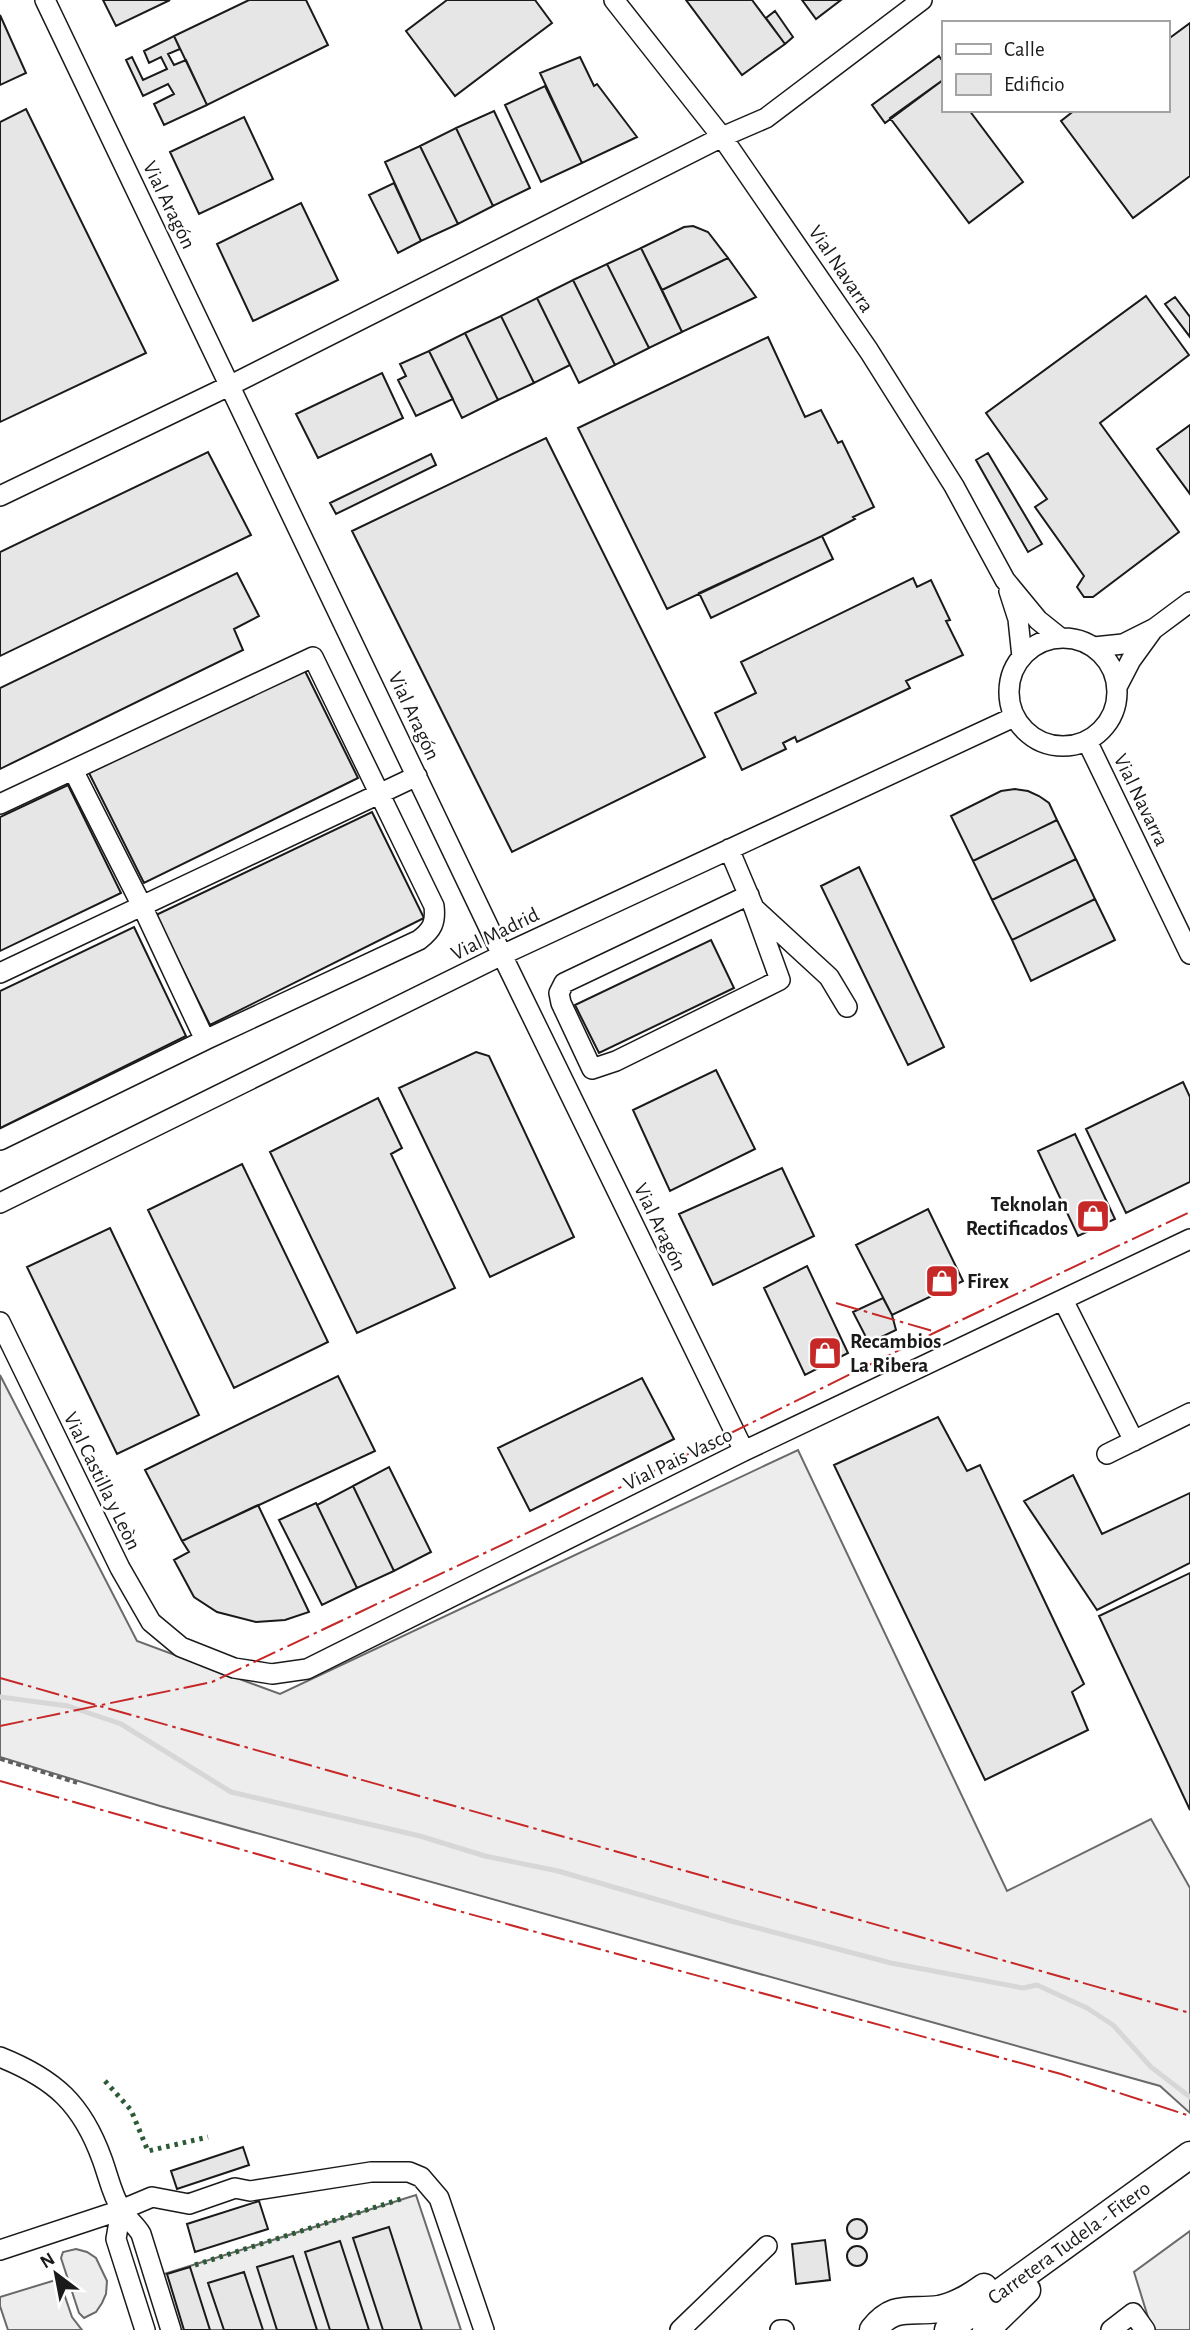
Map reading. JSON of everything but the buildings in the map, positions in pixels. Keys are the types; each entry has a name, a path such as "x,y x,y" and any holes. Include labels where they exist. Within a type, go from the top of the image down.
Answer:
{"main road":[{"name":"Carretera Tudela - Fitero","path":"951,2329 1190,2155"},
{"path":"873,2330 892,2313 907,2309 940,2309 966,2300 1044,2244 1090,2228"},
{"path":"986,2330 1021,2295 1081,2250 1090,2228"},
{"path":"922,2309 943,2319 951,2329"}],"street":[{"name":"Vial Aragón","path":"45,0 502,955 744,1451"},
{"name":"Vial Navarra","path":"614,0 722,137 869,351 954,486 1005,580 1018,619 1022,657"},
{"path":"0,496 231,385 722,137 766,118 922,0"},
{"name":"Vial Navarra","path":"1005,580 1038,620 1058,636"},
{"path":"1094,647 1123,644 1155,628 1190,602"},
{"path":"1117,687 1131,660 1155,628"},
{"path":"1058,636 1076,639 1094,647 1107,659 1116,676 1118,696 1114,714 1103,730 1087,741 1067,747 1046,744 1027,734 1014,717 1008,696 1011,675 1022,657 1035,644 1058,636"},
{"path":"0,804 313,657 434,906 436,919 430,932 419,940 0,1139"},
{"name":"Vial Madrid","path":"0,1203 502,955 1014,717"},
{"name":"Vial Navarra","path":"1087,741 1190,954"},
{"path":"73,770 142,906 205,1040"},
{"path":"0,973 417,776"},
{"path":"729,849 751,902 780,980 616,1061 593,1069 561,1003 559,993 564,983 751,902"},
{"path":"751,902 829,977 847,1007"},
{"name":"Vial Pais Vasco","path":"181,1647 234,1668 272,1674 307,1669 744,1451 1190,1239"},
{"path":"1063,1300 1134,1441"},
{"name":"Vial Castilla y Leòn","path":"3,1330 120,1568 151,1622 181,1647"},
{"path":"1107,1454 1190,1413"},
{"path":"0,2057 49,2082 71,2101 83,2116 96,2141 121,2210 134,2222 141,2234 171,2330"},
{"path":"0,2250 152,2197 189,2204 235,2188 250,2191 372,2172 408,2172 421,2177 439,2198 484,2330"},
{"path":"121,2210 116,2239 138,2328"},
{"path":"680,2330 767,2246"},
{"path":"1111,2330 1133,2313 1145,2330"}],"path":[{"path":"0,1759 77,1783"}],"shaded area":[{"path":"0,1375 137,1641 280,1694 798,1450 1007,1891 1151,1819 1190,1888 1190,2113 1160,2086 160,1806 0,1757"},
{"path":"416,2195 461,2330 175,2330 158,2276"},
{"path":"1190,2231 1190,2330 1152,2330 1134,2272"},
{"path":"76,2249 96,2258 107,2281 102,2303 96,2312 84,2318 79,2313 61,2258 63,2252"},
{"path":"59,2279 72,2317 82,2330 8,2330 0,2306 0,2297"}],"waterway":[{"path":"0,1697 68,1706 121,1724 231,1792 420,1836 485,1856 558,1871 731,1921 891,1963 1023,1988 1037,1985 1087,2008 1113,2025 1151,2067 1190,2097"}],"hedge":[{"path":"105,2081 131,2110 148,2151 208,2137"},
{"path":"195,2265 401,2199"}],"power":[{"path":"0,1726 212,1682 546,1524 936,1332 1190,1212"},
{"path":"836,1303 936,1332"},
{"path":"0,1678 1190,2013"},
{"path":"0,1781 440,1906 1061,2074 1190,2116"}],"place":[{"name":"Teknolan Rectificados","path":"1093,1216"},
{"name":"Firex","path":"942,1281"},
{"name":"Recambios La Ribera","path":"825,1353"}]}
